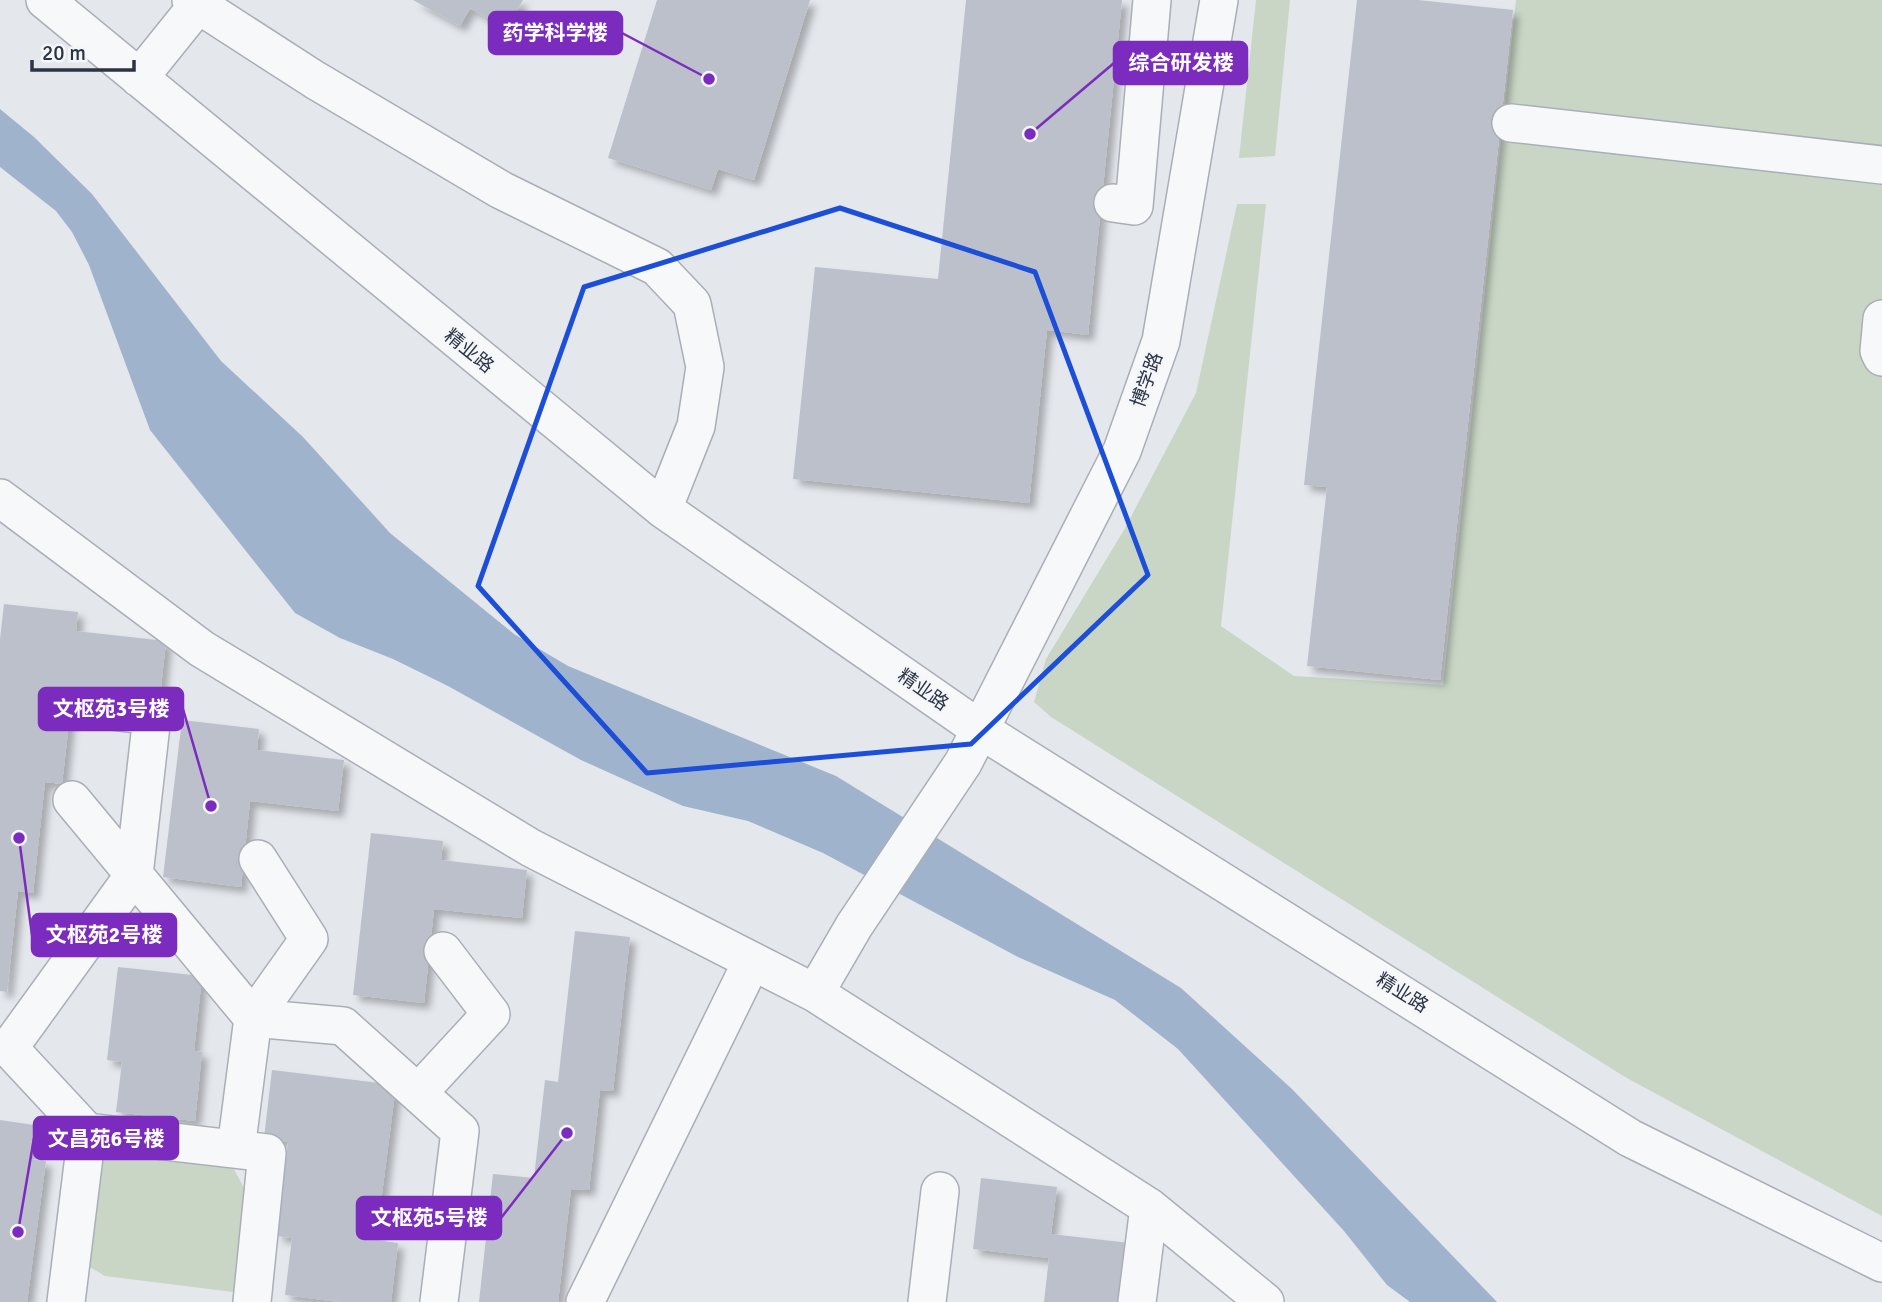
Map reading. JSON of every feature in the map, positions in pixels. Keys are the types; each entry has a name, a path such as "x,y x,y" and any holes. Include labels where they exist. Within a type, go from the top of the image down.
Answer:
{"street":[{"name":"精业路","path":"45,0 663,509 981,730 1630,1138 1882,1263"},
{"path":"1152,0 1123,205 1184,217"},
{"name":"博学路","path":"815,993 854,926 964,763 1122,451 1161,341 1219,0"},
{"path":"139,78 194,3 501,190 657,267 692,304 705,366 696,426 663,509"},
{"path":"1511,123 1882,164"},
{"path":"1882,319 1879,351 1882,357"},
{"path":"0,499 202,649 531,848 815,993 1149,1208 1265,1302"},
{"path":"79,707 152,716 134,875 5,1047 87,1132 267,1153 252,1302"},
{"path":"72,800 253,1018 344,1026 460,1131 439,1302"},
{"path":"236,1149 253,1018 309,939 258,859"},
{"path":"418,1093 491,1014 443,951"},
{"path":"585,1302 752,961"},
{"path":"66,1302 87,1132"},
{"path":"927,1302 940,1191"},
{"path":"1137,1302 1149,1208"}],"highlighted area":[{"path":"840,208 1035,272 1148,575 971,744 647,773 478,586 584,287"}],"green space":[{"path":"1256,0 1290,0 1275,156 1239,158"},
{"path":"1516,0 1882,0 1882,1216 1625,1077 1051,717 1034,702 1046,659 1124,530 1196,393 1237,204 1266,204 1221,626 1294,676 1443,685"},
{"path":"75,1141 228,1158 245,1190 240,1289 233,1292 105,1276 76,1259"}],"water":[{"path":"0,109 34,137 92,194 221,361 303,437 390,533 514,634 568,666 836,776 1181,988 1292,1089 1497,1302 1410,1302 1387,1285 1344,1231 1178,1049 1115,1000 1018,957 823,853 748,821 683,806 581,760 448,686 393,659 340,638 295,613 150,430 89,265 72,232 56,211 0,167"}],"building":[{"path":"413,0 523,0 506,29 470,8 460,26"},
{"path":"657,0 810,0 754,180 718,169 711,190 608,158"},
{"path":"966,0 1122,0 1088,335 1047,330 1029,503 793,479 815,267 938,279"},
{"path":"1357,0 1418,0 1513,10 1440,680 1307,666 1327,487 1304,485"},
{"path":"4,604 78,612 76,631 166,641 159,706 72,697 62,784 45,782 33,893 18,891 7,992 0,991 0,639"},
{"path":"182,720 259,729 257,750 344,760 338,811 250,801 241,887 163,877"},
{"path":"371,833 443,841 441,860 527,870 522,918 434,909 424,1003 353,995"},
{"path":"575,931 630,937 613,1091 600,1090 589,1190 571,1189 558,1302 479,1302 493,1174 534,1178 545,1080 558,1082"},
{"path":"118,967 202,976 194,1051 202,1052 195,1121 116,1112 122,1062 107,1060"},
{"path":"272,1070 396,1085 376,1240 398,1243 391,1302 339,1302 285,1295 292,1238 277,1236 288,1142 264,1138"},
{"path":"0,1120 34,1125 29,1159 46,1161 27,1302 0,1302"},
{"path":"981,1178 1057,1187 1051,1234 1138,1244 1131,1302 1044,1302 1049,1258 973,1249"}],"place":[{"name":"药学科学楼","path":"709,79"},
{"name":"综合研发楼","path":"1030,134"},
{"name":"文枢苑3号楼","path":"211,806"},
{"name":"文枢苑2号楼","path":"19,838"},
{"name":"文枢苑5号楼","path":"567,1133"},
{"name":"文昌苑6号楼","path":"18,1232"}]}
